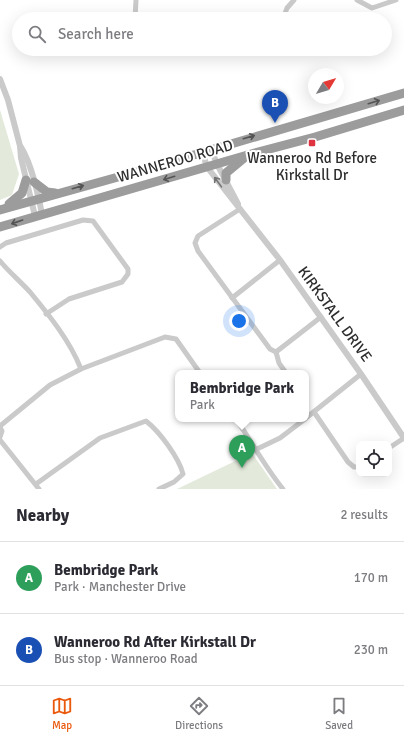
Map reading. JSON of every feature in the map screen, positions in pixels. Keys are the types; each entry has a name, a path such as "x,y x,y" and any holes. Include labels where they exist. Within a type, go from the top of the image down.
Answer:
{"highway":[{"name":"WANNEROO ROAD","path":"0,209 404,93"},
{"name":"WANNEROO ROAD","path":"0,227 404,110"},
{"path":"226,180 226,173 250,154"},
{"path":"0,209 18,198 30,181 47,192 59,193"}],"street":[{"path":"135,12 136,0"},
{"path":"286,12 294,0"},
{"path":"357,0 372,8 396,0"},
{"path":"0,79 8,100 20,146 26,155 38,215"},
{"name":"KIRKSTALL DRIVE","path":"211,149 216,164 226,180 240,209"},
{"name":"KIRKSTALL DRIVE","path":"202,151 207,167 227,195 240,209 280,260 361,374 404,438"},
{"path":"240,209 198,236 195,243 198,251 232,298 270,349 276,352 279,364 284,370"},
{"path":"0,246 83,220 93,221 128,269 128,274 122,282 69,299 46,314"},
{"path":"232,298 280,260"},
{"path":"0,261 30,292 74,352 81,369"},
{"path":"276,352 321,318"},
{"path":"0,437 2,431 0,427 50,385 81,369 165,336 176,339 198,370"},
{"path":"309,416 361,374"},
{"path":"314,412 348,462 356,467"},
{"path":"0,440 37,487 100,438 146,422 154,427 180,464 183,474 174,482 159,489"},
{"path":"238,422 257,449 266,469 283,489"},
{"path":"257,449 280,438 302,422"},
{"path":"392,446 404,438"}],"green space":[{"path":"0,110 19,174 12,195 0,200"},
{"path":"252,453 277,489 177,489"}],"place":[{"name":"Wanneroo Rd After Kirkstall Dr","path":"275,123"},
{"name":"Wanneroo Rd Before Kirkstall Dr","path":"312,143"},
{"name":"Bembridge Park","path":"242,468"}]}
